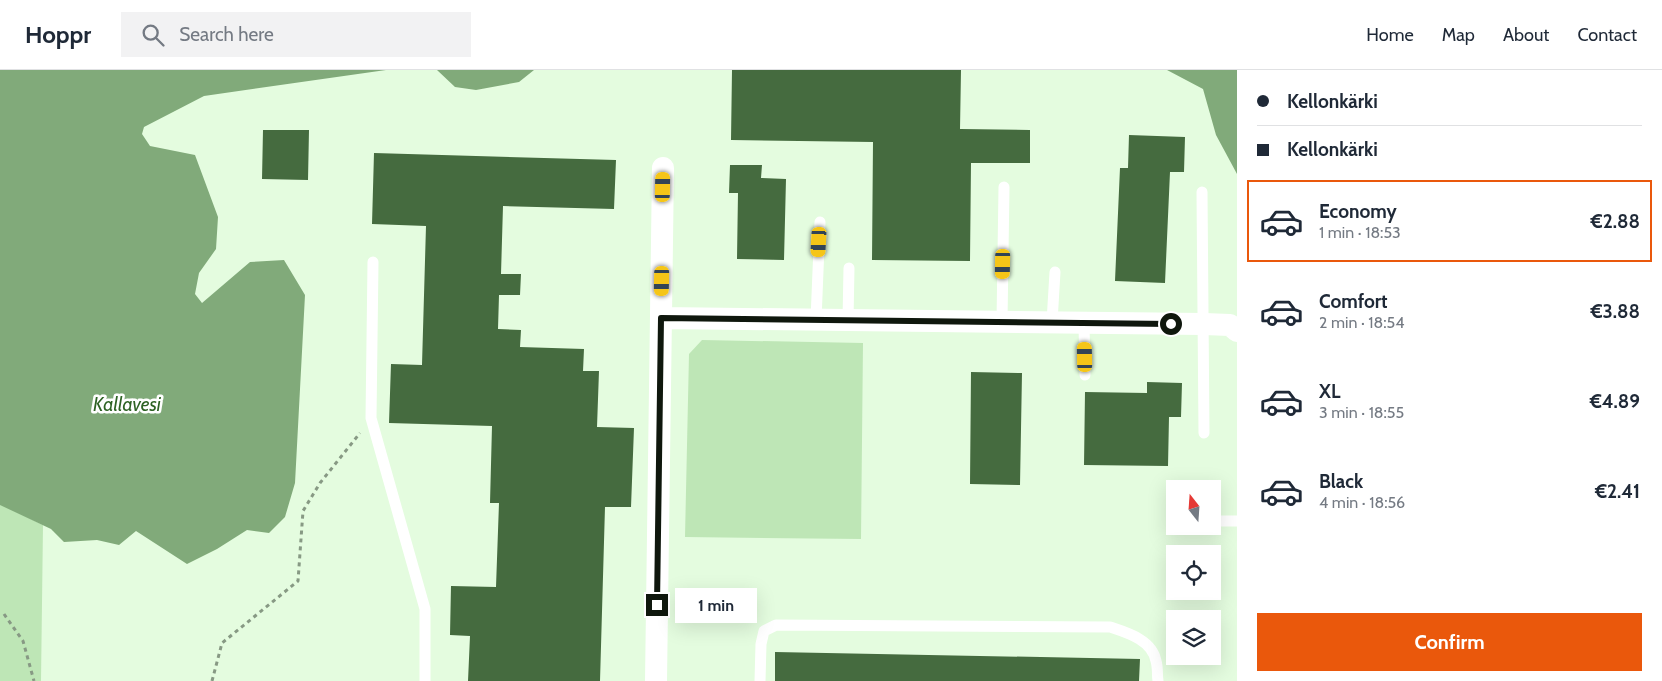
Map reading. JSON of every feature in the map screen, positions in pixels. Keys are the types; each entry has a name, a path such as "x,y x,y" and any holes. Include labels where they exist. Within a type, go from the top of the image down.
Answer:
{"street":[{"path":"656,681 664,168"},
{"path":"661,318 1204,324 1230,325 1237,331"}],"lane":[{"path":"1002,322 1004,187"},
{"path":"1202,192 1204,433"},
{"path":"816,320 820,222"},
{"path":"373,262 371,418 425,609 425,681"},
{"path":"848,320 849,268"},
{"path":"1052,322 1055,272"},
{"path":"1084,323 1085,375"},
{"path":"1221,521 1237,521"},
{"path":"760,681 761,644 764,630 776,625 1110,627 1128,633 1143,641 1152,650 1156,660 1158,681"}],"path":[{"path":"212,681 222,643 298,581 302,511 320,483 371,418"},
{"path":"4,614 22,641 34,681"}],"shaded area":[{"path":"702,340 863,343 861,539 685,537 689,354"},
{"path":"0,504 43,525 41,681 0,681"}],"water":[{"name":"Kallavesi","path":"0,70 386,70 204,96 144,127 142,134 150,146 195,155 218,217 216,249 199,273 195,294 202,303 250,262 284,260 305,295 295,483 285,517 269,533 247,530 217,549 187,564 136,531 119,545 97,540 64,542 51,529 0,505"},
{"path":"437,70 534,70 519,82 476,90 455,87"},
{"path":"1167,70 1237,70 1237,174 1216,135 1203,89"}],"building":[{"path":"732,70 961,70 960,129 1030,130 1030,163 971,163 970,261 872,260 873,142 731,140"},
{"path":"263,130 309,130 308,180 262,179"},
{"path":"1129,135 1185,137 1184,172 1170,172 1165,283 1115,281 1120,168 1128,168"},
{"path":"374,153 616,160 614,209 503,206 501,274 521,274 520,295 499,295 498,329 521,330 520,347 584,349 583,371 599,371 597,427 634,428 631,507 605,507 600,681 468,681 470,636 450,635 451,586 496,587 499,503 490,503 492,426 389,423 391,364 422,365 426,226 372,224"},
{"path":"730,165 762,165 761,178 786,179 784,260 737,259 738,193 729,193"},
{"path":"971,372 1022,373 1020,485 970,484"},
{"path":"1147,382 1182,383 1181,417 1169,417 1168,466 1084,465 1085,392 1147,393"},
{"path":"775,652 1140,659 1139,681 775,681"}],"route":[{"path":"657,605 661,318 1171,324"}]}
